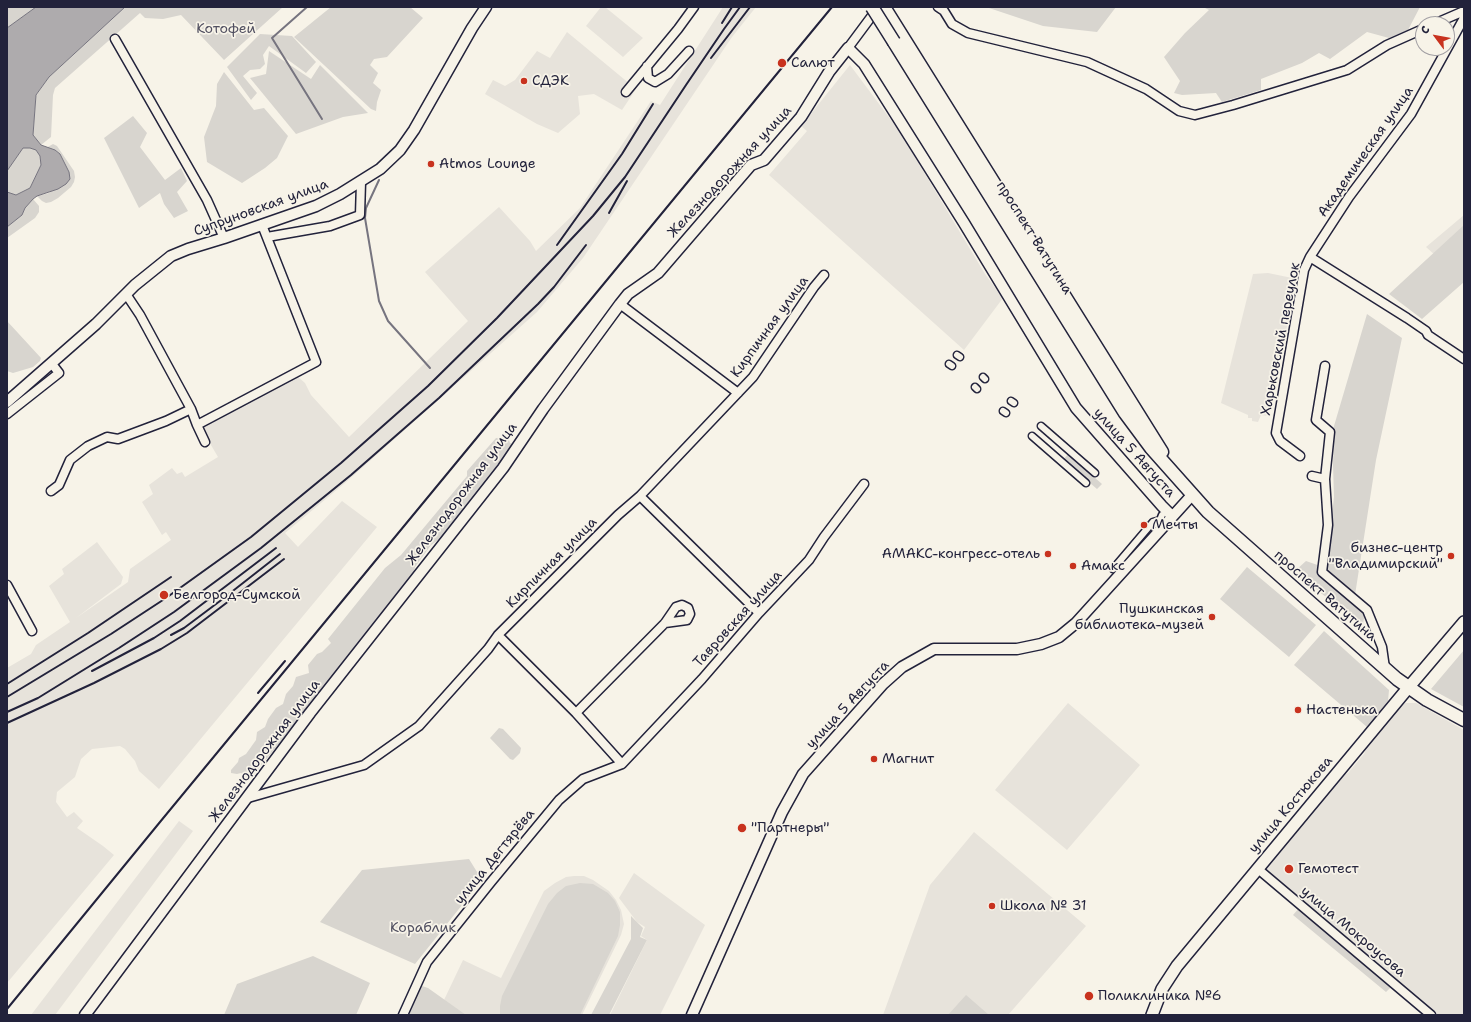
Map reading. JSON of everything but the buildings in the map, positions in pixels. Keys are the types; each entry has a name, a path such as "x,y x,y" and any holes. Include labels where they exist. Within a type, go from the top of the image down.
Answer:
{"main road":[{"name":"проспект Ватутина","path":"872,7 898,39"},
{"name":"проспект Ватутина","path":"884,7 898,39 1125,413 1150,448 1208,512 1250,551 1408,688 1444,711 1464,720"},
{"name":"улица Костюкова","path":"1152,1015 1162,989 1176,966 1464,622"}],"street":[{"name":"Супруновская улица","path":"7,402 52,364 156,267 171,256 316,206 361,182 380,169 400,150 414,130 472,28 486,7"},
{"path":"626,92 678,29 694,7"},
{"name":"Железнодорожная улица","path":"85,1015 310,713 503,468 543,409 620,304 628,294 658,273 751,166 764,160 801,116 829,72 878,7"},
{"path":"938,7 944,11 952,24 968,33 1087,62 1146,89 1179,111 1195,115 1347,70 1387,45 1415,33"},
{"path":"1451,16 1464,10"},
{"name":"Академическая улица","path":"1310,257 1349,197 1410,114 1464,18"},
{"path":"114,39 207,200 224,238"},
{"name":"улица 5 Августа","path":"848,48 869,71 964,223 1076,408 1162,506 1164,518"},
{"path":"647,66 648,78 654,82 668,74 689,50"},
{"path":"267,238 330,226 360,215 361,182"},
{"path":"197,425 316,362 262,225"},
{"name":"Харьковский переулок","path":"1300,456 1280,441 1276,433 1304,270 1310,257 1407,318 1426,331 1428,335 1464,359"},
{"name":"Кирпичная улица","path":"248,798 364,765 418,726 488,649 498,635 618,515 640,496 753,377 824,275"},
{"path":"126,294 140,315 191,409 205,442"},
{"path":"620,304 738,392"},
{"path":"7,414 59,373 52,364"},
{"path":"1325,366 1316,420 1330,432 1325,479 1328,525 1322,572 1367,610 1382,647 1385,668"},
{"path":"51,491 59,485 70,460 88,446 107,437 118,439 166,421 191,409"},
{"path":"1040,426 1095,473"},
{"path":"1032,436 1086,483"},
{"path":"1312,476 1325,479"},
{"name":"Тавровская улица","path":"622,764 702,680 759,613 809,560 824,537 864,484"},
{"name":"улица 5 Августа","path":"692,1015 782,812 803,774 883,684 902,667 934,649 1017,649 1041,644 1058,636 1076,623 1164,518 1192,495"},
{"path":"640,496 759,613"},
{"path":"1113,570 1151,521 1164,518"},
{"path":"7,585 32,631"},
{"path":"576,713 665,624"},
{"path":"498,635 576,713 622,764"},
{"name":"улица Дегтярёва","path":"403,1015 427,962 559,800 582,778 622,764"},
{"name":"улица Мокроусова","path":"1258,869 1431,1015"}],"shaded area":[{"path":"36,7 125,7 49,77 36,95 33,135 41,145 55,150 60,154 69,172 70,179 66,184 58,189 37,196 33,199 25,208 22,215 7,227 7,192 16,195 30,188 41,165 40,156 36,150 23,148 7,171 7,28"},
{"path":"601,7 605,7 643,38 623,57 586,26"},
{"path":"723,7 756,7 732,37 583,258 537,312 345,483 285,533 298,547 342,501 377,527 159,789 139,771 135,761 125,749 120,746 92,749 81,759 75,777 57,792 56,802 67,817 74,812 83,821 77,828 114,855 7,983 7,668 31,654 36,645 70,622 49,586 64,574 62,569 97,542 123,577 121,584 76,618 128,582 130,569 171,540 166,532 162,535 142,502 153,494 149,485 172,468 177,474 182,472 185,477 218,457 201,428 297,376 305,383 311,395 349,437 468,321 425,272 499,207 530,241 536,251 580,208 651,101 660,105"},
{"path":"567,32 636,89 622,110 594,94 578,96 580,114 558,133 537,124 485,94 493,80 505,86 515,80 537,51 550,58"},
{"path":"850,65 900,132 985,274 1003,298 964,350 769,175 807,131 801,126"},
{"path":"1464,215 1464,281 1426,247"},
{"path":"1268,273 1297,279 1268,416 1261,415 1258,422 1252,421 1252,418 1248,418 1248,415 1221,403 1253,274"},
{"path":"1068,703 1140,765 1067,850 995,790"},
{"path":"1406,703 1416,703 1464,730 1464,1015 1434,1015 1264,869 1336,779 1348,773 1364,754 1370,740 1397,708"},
{"path":"179,821 193,831 55,1015 31,1015"},
{"name":"Школа № 31","path":"974,832 1086,926 1008,1015 883,1015 930,885"},
{"path":"634,873 705,925 660,1015 610,1015 647,940 641,936 645,927 637,922 619,898"},
{"path":"584,876 593,880 609,891 621,910 624,924 621,935 582,1015 419,1015 444,1000 463,960 501,978 544,891 566,877"}],"green space":[{"path":"7,7 36,7 7,28"},
{"name":"Котофей","path":"125,7 283,7 224,60 181,15 163,19 145,18 140,13 55,88 53,95 51,137 41,145 33,135 36,96 49,77"},
{"path":"331,7 410,7 423,18 387,57 374,59 370,65 378,73 373,83 381,90 376,111 371,109 294,37"},
{"path":"986,7 1116,7 1097,32 1043,26"},
{"path":"1203,7 1420,7 1408,30 1389,38 1367,32 1330,59 1319,53 1302,63 1261,79 1261,90 1222,102 1216,93 1182,95 1174,93 1180,81 1164,57 1185,33 1209,10"},
{"path":"260,34 292,36 316,62 306,73 269,46 263,55 265,64 260,69 250,70 243,76 257,93 251,100 227,67"},
{"path":"269,51 311,79 320,65 368,113 343,117 296,134 250,78 266,74"},
{"path":"224,72 254,110 264,108 288,136 277,158 242,183 207,162 204,137 216,106 217,84"},
{"path":"133,116 147,133 140,147 165,180 181,168 187,181 177,192 188,211 174,218 164,204 160,193 139,208 104,138"},
{"path":"53,144 57,146 74,171 75,177 71,187 58,198 46,203 37,196 49,193 69,172 60,154 55,150 46,148"},
{"path":"23,148 36,150 40,156 41,165 30,188 16,195 11,194 7,192 7,171"},
{"path":"33,199 39,206 39,212 35,218 7,238 7,227 22,215 25,208"},
{"path":"1464,225 1464,282 1422,319 1389,294"},
{"path":"1367,314 1402,338 1376,460 1355,595 1366,606 1363,624 1322,594 1296,570 1306,561 1326,568 1334,497 1334,426"},
{"path":"7,321 41,358 40,361 33,367 13,373 7,371"},
{"path":"508,437 510,443 516,445 444,536 431,545 415,567 413,576 269,756 254,774 247,778 241,773 231,773 231,770 238,762 239,758 246,754 256,740 257,732 265,727 268,719 276,708 283,704 286,694 293,686 296,677 309,673 308,665 317,654 322,652 331,643 328,639 385,568 401,555 467,476 467,471 496,438"},
{"path":"1068,454 1102,484 1097,489 1063,460"},
{"path":"1247,567 1316,625 1289,657 1220,599"},
{"path":"1324,631 1389,690 1388,701 1367,727 1294,665"},
{"path":"1464,650 1464,707 1431,689"},
{"path":"499,728 503,729 521,748 520,753 513,760 510,759 490,738"},
{"name":"Кораблик","path":"469,859 482,880 415,964 320,922 362,870"},
{"path":"580,883 593,884 608,893 615,901 620,912 620,925 618,936 580,1015 500,1015 502,996 548,904 557,893 566,886"},
{"path":"1300,907 1393,985 1386,992 1293,915"},
{"path":"631,916 643,928 640,937 647,940 609,1015 591,1015 631,939"},
{"path":"313,956 370,983 356,1015 224,1015 237,984"},
{"path":"422,986 428,988 466,1015 409,1015"},
{"path":"966,995 989,1015 948,1015"}],"waterway":[{"path":"307,7 272,38 322,119"},
{"path":"379,180 366,208 365,218 379,301 388,321 430,368"}],"railway":[{"path":"722,23 732,7"},
{"path":"7,697 111,634 166,598 251,537 341,463 428,386 497,318 593,216 625,177 740,7"},
{"path":"711,58 750,7"},
{"path":"7,1009 832,7"},
{"path":"557,245 622,154 653,104"},
{"path":"609,213 627,181"},
{"path":"7,712 38,698 119,648 174,612 261,548 351,475 439,398 538,304 554,287 586,245"},
{"path":"92,671 154,638 180,621 276,548"},
{"path":"171,635 184,628 280,554"},
{"path":"7,723 94,683 161,649 187,633 284,559"},
{"path":"7,684 88,633 171,577"},
{"path":"258,693 285,661"}],"place":[{"name":"Салют","path":"782,63"},
{"name":"СДЭК","path":"524,81"},
{"name":"Atmos Lounge","path":"431,164"},
{"name":"Мечты","path":"1144,525"},
{"name":"АМАКС-конгресс-отель","path":"1048,554"},
{"name":"бизнес-центр \"Владимирский\"","path":"1451,556"},
{"name":"Амакс","path":"1073,566"},
{"name":"Белгород-Сумской","path":"164,595"},
{"name":"Пушкинская библиотека-музей","path":"1212,617"},
{"name":"Настенька","path":"1298,710"},
{"name":"Магнит","path":"874,759"},
{"name":"\"Партнеры\"","path":"742,828"},
{"name":"Гемотест","path":"1289,869"},
{"name":"Школа № 31","path":"992,906"},
{"name":"Поликлиника №6","path":"1089,996"}]}
